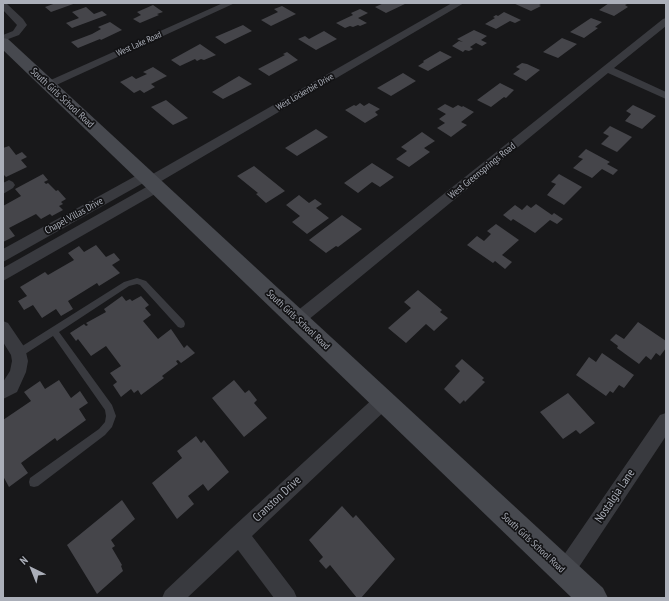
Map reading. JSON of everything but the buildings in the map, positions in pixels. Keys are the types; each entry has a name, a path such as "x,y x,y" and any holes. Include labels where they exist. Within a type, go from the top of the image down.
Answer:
{"main road":[{"name":"South Girls School Road","path":"3,42 592,598"}],"street":[{"name":"West Lake Road","path":"48,85 230,3"},
{"name":"West Lockerbie Drive","path":"151,182 459,3"},
{"path":"3,5 20,21 22,25 16,33 3,38"},
{"name":"West Greensprings Road","path":"297,320 666,21"},
{"path":"608,68 666,96"},
{"name":"Chapel Villas Drive","path":"3,256 151,182"},
{"path":"3,275 151,182"},
{"path":"3,328 19,353 20,361 18,372 11,386 3,391"},
{"name":"Cranston Drive","path":"172,598 383,401"},
{"name":"Nostalgia Lane","path":"564,572 666,421"},
{"path":"239,535 287,598"}],"lane":[{"path":"19,353 127,284 137,281 143,283 181,324"},
{"path":"34,482 102,432 109,424 111,416 109,408 54,331"}]}
